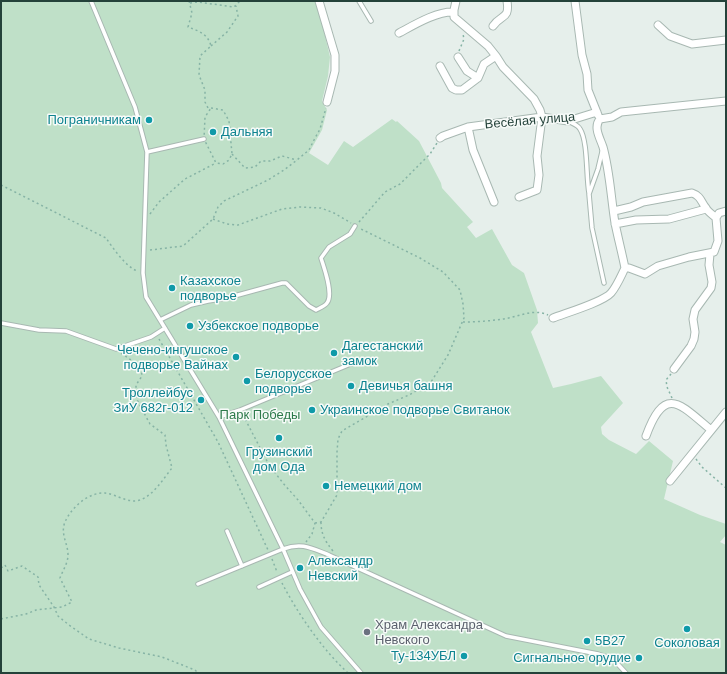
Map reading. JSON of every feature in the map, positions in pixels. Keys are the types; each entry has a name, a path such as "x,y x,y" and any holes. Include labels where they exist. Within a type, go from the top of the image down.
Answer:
{"street":[{"path":"319,1 335,55 335,71 327,102"},
{"path":"456,1 454,17 488,46 503,67 534,99 540,110 542,117 537,156 539,175 538,190 519,197"},
{"path":"493,26 508,12 507,1"},
{"path":"553,318 609,295 613,291 625,268 615,224 603,149 597,128 599,116 588,90 587,74 582,55 575,1"},
{"path":"399,33 446,12 454,12"},
{"path":"658,25 670,36 692,44 726,40"},
{"path":"440,66 452,88 462,90 478,78 484,64 496,56"},
{"path":"458,57 467,71 478,78"},
{"name":"Весёлая улица","path":"440,138 468,127 542,117 568,121 599,116 612,117 621,112 726,102"},
{"path":"468,127 473,150 494,202"},
{"path":"614,211 631,207 643,202 692,193 697,195 702,200 706,209 716,218 718,234 717,246 714,252 689,257 658,266 645,274 625,268"},
{"path":"615,224 636,220 669,219 706,209"},
{"path":"716,218 719,214 726,211"},
{"path":"674,369 691,346 695,332 693,319 694,310 710,288 712,282 709,265 710,254"},
{"path":"646,436 651,422 661,407 675,403 683,406 712,430"},
{"path":"670,481 726,412"}],"lane":[{"path":"91,1 134,108 147,152 143,273 146,297 219,417 283,549 300,589 321,627 361,673"},
{"path":"359,1 371,21"},
{"path":"568,121 578,126 582,130 585,146 592,228 604,283"},
{"path":"147,152 204,139"},
{"path":"589,194 603,149"},
{"path":"160,320 191,305 208,300 227,298 282,283 286,283 309,306 316,310 321,308 327,303 330,296 321,258 329,247 350,234 355,226"},
{"path":"1,323 39,330 66,331 116,349 156,334 165,328"},
{"path":"219,417 240,410 353,363"},
{"path":"227,531 242,566"},
{"path":"198,584 293,545 303,545 329,555 506,636 598,654 613,659 626,673"},
{"path":"259,587 292,572"}],"path":[{"path":"211,46 209,40 202,32 188,27 192,13 190,2 234,8 240,1"},
{"path":"209,110 205,102 205,90 199,75 200,56 228,32 238,16 236,6"},
{"path":"458,57 459,48 464,38 462,35 466,27"},
{"path":"144,251 184,246 213,218 218,207 224,201 268,180 298,160 309,150 320,129 327,102"},
{"path":"144,222 159,202 185,179 216,163 224,164 229,160 232,154 229,121 222,110 211,108 205,117 204,139 216,163"},
{"path":"355,226 386,192 400,184 430,154 440,138"},
{"path":"232,154 245,168 255,167 261,161 270,161 282,156 298,160"},
{"path":"1,185 106,238 117,254 134,269 143,273"},
{"path":"213,218 227,224 238,225 282,209 300,207 321,208 334,213 355,226 420,258 442,272 460,290 464,304 463,322 448,355 431,382 409,395 388,404 342,431 338,439 337,495 320,522 320,530 323,537 335,554"},
{"path":"463,322 505,319 535,312 542,312 553,318"},
{"path":"156,334 218,442 289,595 313,632 348,673"},
{"path":"1,619 26,614 36,610 62,607 72,602 60,578 67,562 68,555 67,544 63,536 63,528 65,521 74,508 92,495 104,493 130,501 139,501 149,495 172,468 165,435 150,424 136,398 136,385 142,376 141,367 116,349"},
{"path":"674,369 666,380 667,387 672,398 679,405"},
{"path":"240,410 269,465 315,523"},
{"path":"692,454 702,467 726,488"},
{"path":"315,523 320,522"},
{"path":"303,545 312,534 315,523"},
{"path":"1,568 5,565 8,571 22,566 38,576 39,585 54,607 58,616 89,639 119,648 162,657 195,670 198,673"}],"green space":[{"name":"Парк Победы","path":"1,1 317,1 330,57 328,76 322,101 327,110 322,130 309,153 328,165 344,141 353,147 392,119 396,122 397,121 419,141 441,183 442,188 473,222 467,227 476,238 492,229 512,265 524,273 537,310 538,323 531,332 553,388 601,376 623,403 601,427 602,434 609,440 636,454 649,441 673,461 664,499 700,515 726,524 726,535 720,542 726,545 726,673 1,673"}],"place":[{"name":"Пограничникам","path":"149,120"},
{"name":"Дальняя","path":"213,132"},
{"name":"Казахское подворье","path":"172,288"},
{"name":"Узбекское подворье","path":"190,326"},
{"name":"Дагестанский замок","path":"334,353"},
{"name":"Чечено-ингушское подворье Вайнах","path":"236,357"},
{"name":"Белорусское подворье","path":"247,381"},
{"name":"Девичья башня","path":"351,386"},
{"name":"Троллейбус ЗиУ 682г-012","path":"201,400"},
{"name":"Украинское подворье Свитанок","path":"312,410"},
{"name":"Грузинский дом Ода","path":"279,438"},
{"name":"Немецкий дом","path":"326,486"},
{"name":"Александр Невский","path":"300,568"},
{"name":"Соколовая","path":"687,629"},
{"name":"Храм Александра Невского","path":"367,632"},
{"name":"5В27","path":"587,641"},
{"name":"Ту-134УБЛ","path":"464,656"},
{"name":"Сигнальное орудие","path":"639,658"}]}
